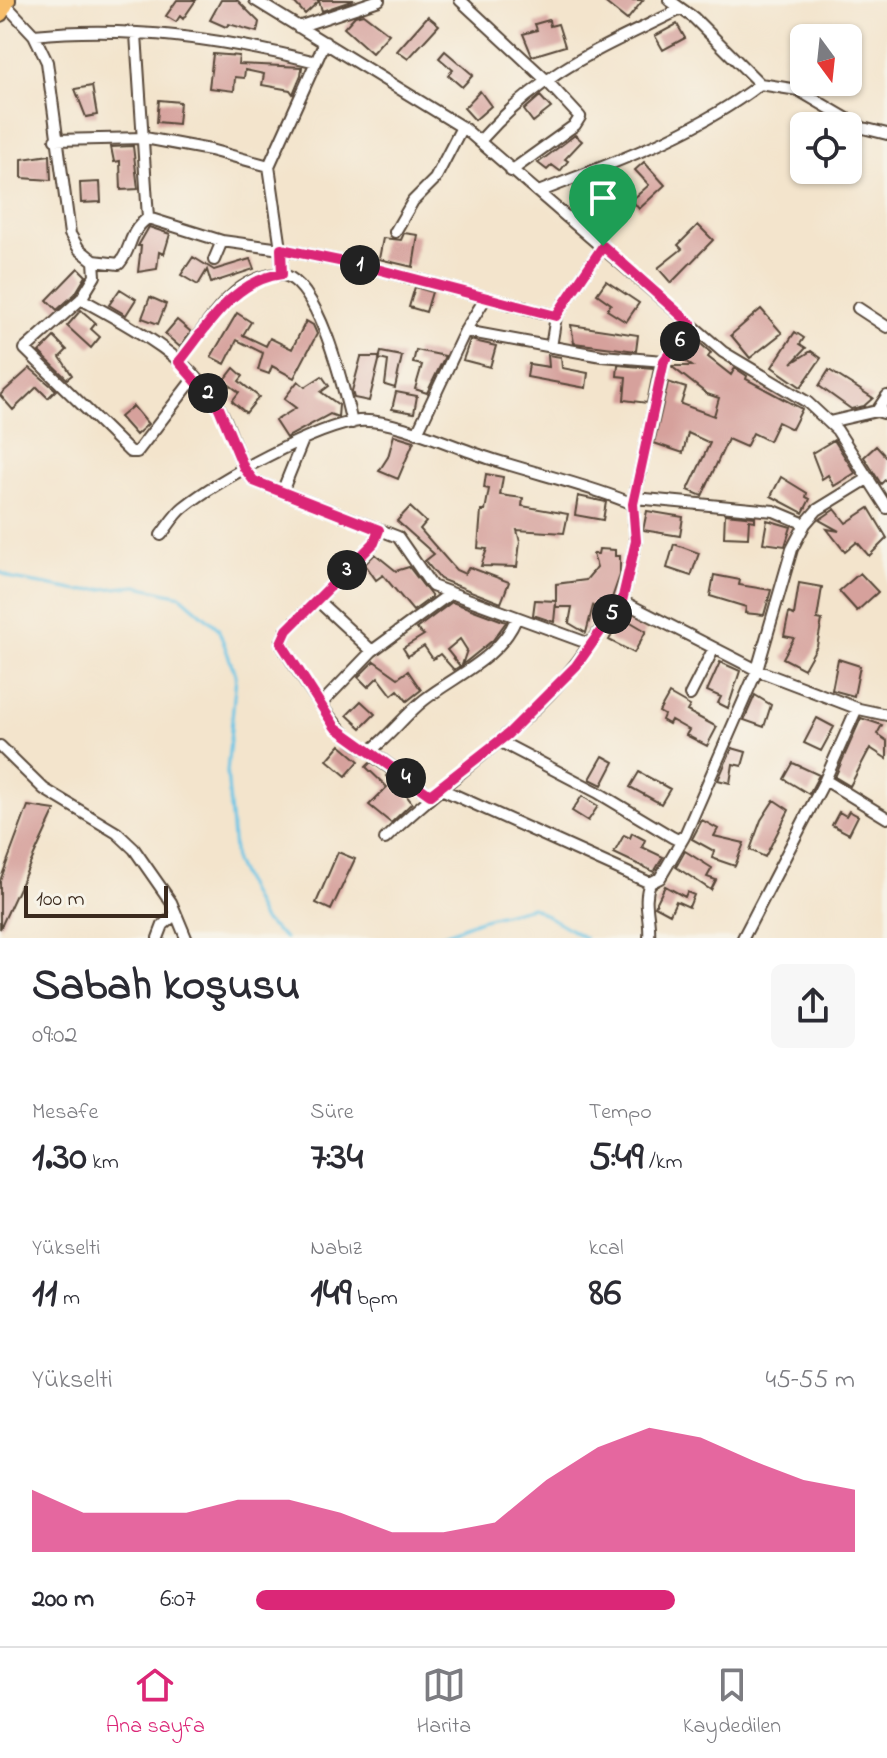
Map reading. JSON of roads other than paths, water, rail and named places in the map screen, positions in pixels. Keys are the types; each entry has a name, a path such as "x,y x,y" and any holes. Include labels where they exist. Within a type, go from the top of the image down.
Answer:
{"street":[{"path":"255,0 462,127 511,171 541,191 723,352 807,402 829,422 887,508"},
{"path":"298,27 379,0"},
{"path":"460,0 545,79 580,117 575,125 511,171"},
{"path":"669,0 750,70 760,84 798,90 863,128 887,134"},
{"path":"4,6 34,35 47,62 55,140 70,234 79,249 94,261 119,264 126,256 131,233 148,218"},
{"path":"480,141 510,108 545,79 681,9"},
{"path":"34,35 86,29 269,50 316,62"},
{"path":"136,34 148,218"},
{"path":"282,274 269,166 325,42"},
{"path":"541,191 660,144 729,108 760,84"},
{"path":"395,232 413,201 435,179 462,127"},
{"path":"55,140 145,138 269,166"},
{"path":"148,218 222,241 281,249 373,268 556,316"},
{"path":"214,260 222,241"},
{"path":"551,347 556,316 603,246"},
{"path":"94,261 95,276 81,299 25,349 130,452 137,452 194,378"},
{"path":"179,362 239,290 267,276 282,274 294,281 334,350 352,423"},
{"path":"81,299 138,329 179,362 219,408 244,468 254,481 398,537 432,586 590,644"},
{"path":"417,433 465,331 485,299"},
{"path":"858,308 887,327"},
{"path":"385,839 434,791 499,741 576,666 622,601 636,541 634,501 664,361 691,324"},
{"path":"465,331 551,347 664,361"},
{"path":"829,422 882,413 887,396"},
{"path":"161,535 182,508 244,468 303,440 362,421 417,433 634,501 774,511 805,524"},
{"path":"282,492 303,440"},
{"path":"649,938 651,921 644,897 659,881 685,835 757,670 792,549 805,524 817,510 869,478"},
{"path":"379,530 374,543 282,636 281,643 323,702 335,727 434,791 659,881"},
{"path":"323,702 372,651 451,593"},
{"path":"317,600 372,651"},
{"path":"622,601 757,670 857,708 887,715"},
{"path":"370,751 421,702 501,645 516,619"},
{"path":"690,695 713,650"},
{"path":"743,938 825,780 857,708"},
{"path":"499,741 597,792 672,837 678,840 685,835"},
{"path":"0,746 44,789 117,833 134,849 153,872 186,938"},
{"path":"825,780 887,818"},
{"path":"158,938 163,925 176,914"}],"waterway":[{"path":"0,572 13,579 80,591 137,586 181,596 218,628 236,676 227,772 235,862 262,919 285,938"},
{"path":"434,938 480,920 532,907 585,938"}]}
